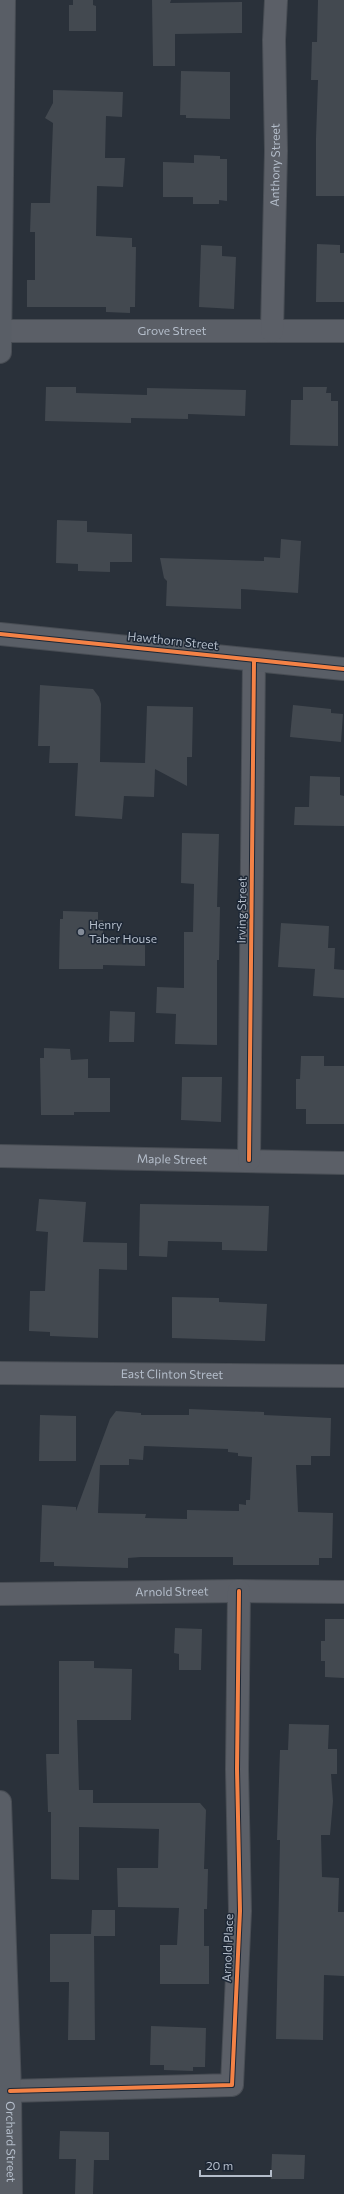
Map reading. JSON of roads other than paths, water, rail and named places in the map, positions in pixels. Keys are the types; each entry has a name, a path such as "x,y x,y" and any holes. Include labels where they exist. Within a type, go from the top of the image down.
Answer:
{"street":[{"path":"0,352 4,0"},
{"name":"Anthony Street","path":"272,331 276,151 274,40 276,0"},
{"name":"Grove Street","path":"0,332 344,331"},
{"name":"Hawthorn Street","path":"0,634 344,669"},
{"name":"Irving Street","path":"249,1160 254,660"},
{"name":"Maple Street","path":"0,1156 344,1163"},
{"name":"East Clinton Street","path":"0,1374 344,1376"},
{"name":"Arnold Street","path":"0,1594 239,1591 344,1592"},
{"name":"Arnold Place","path":"10,2091 232,2085 240,1911 237,1768 239,1591"},
{"name":"Orchard Street","path":"0,1802 10,2091 11,2194"}],"place":[{"name":"Henry Taber House","path":"81,932"}]}
